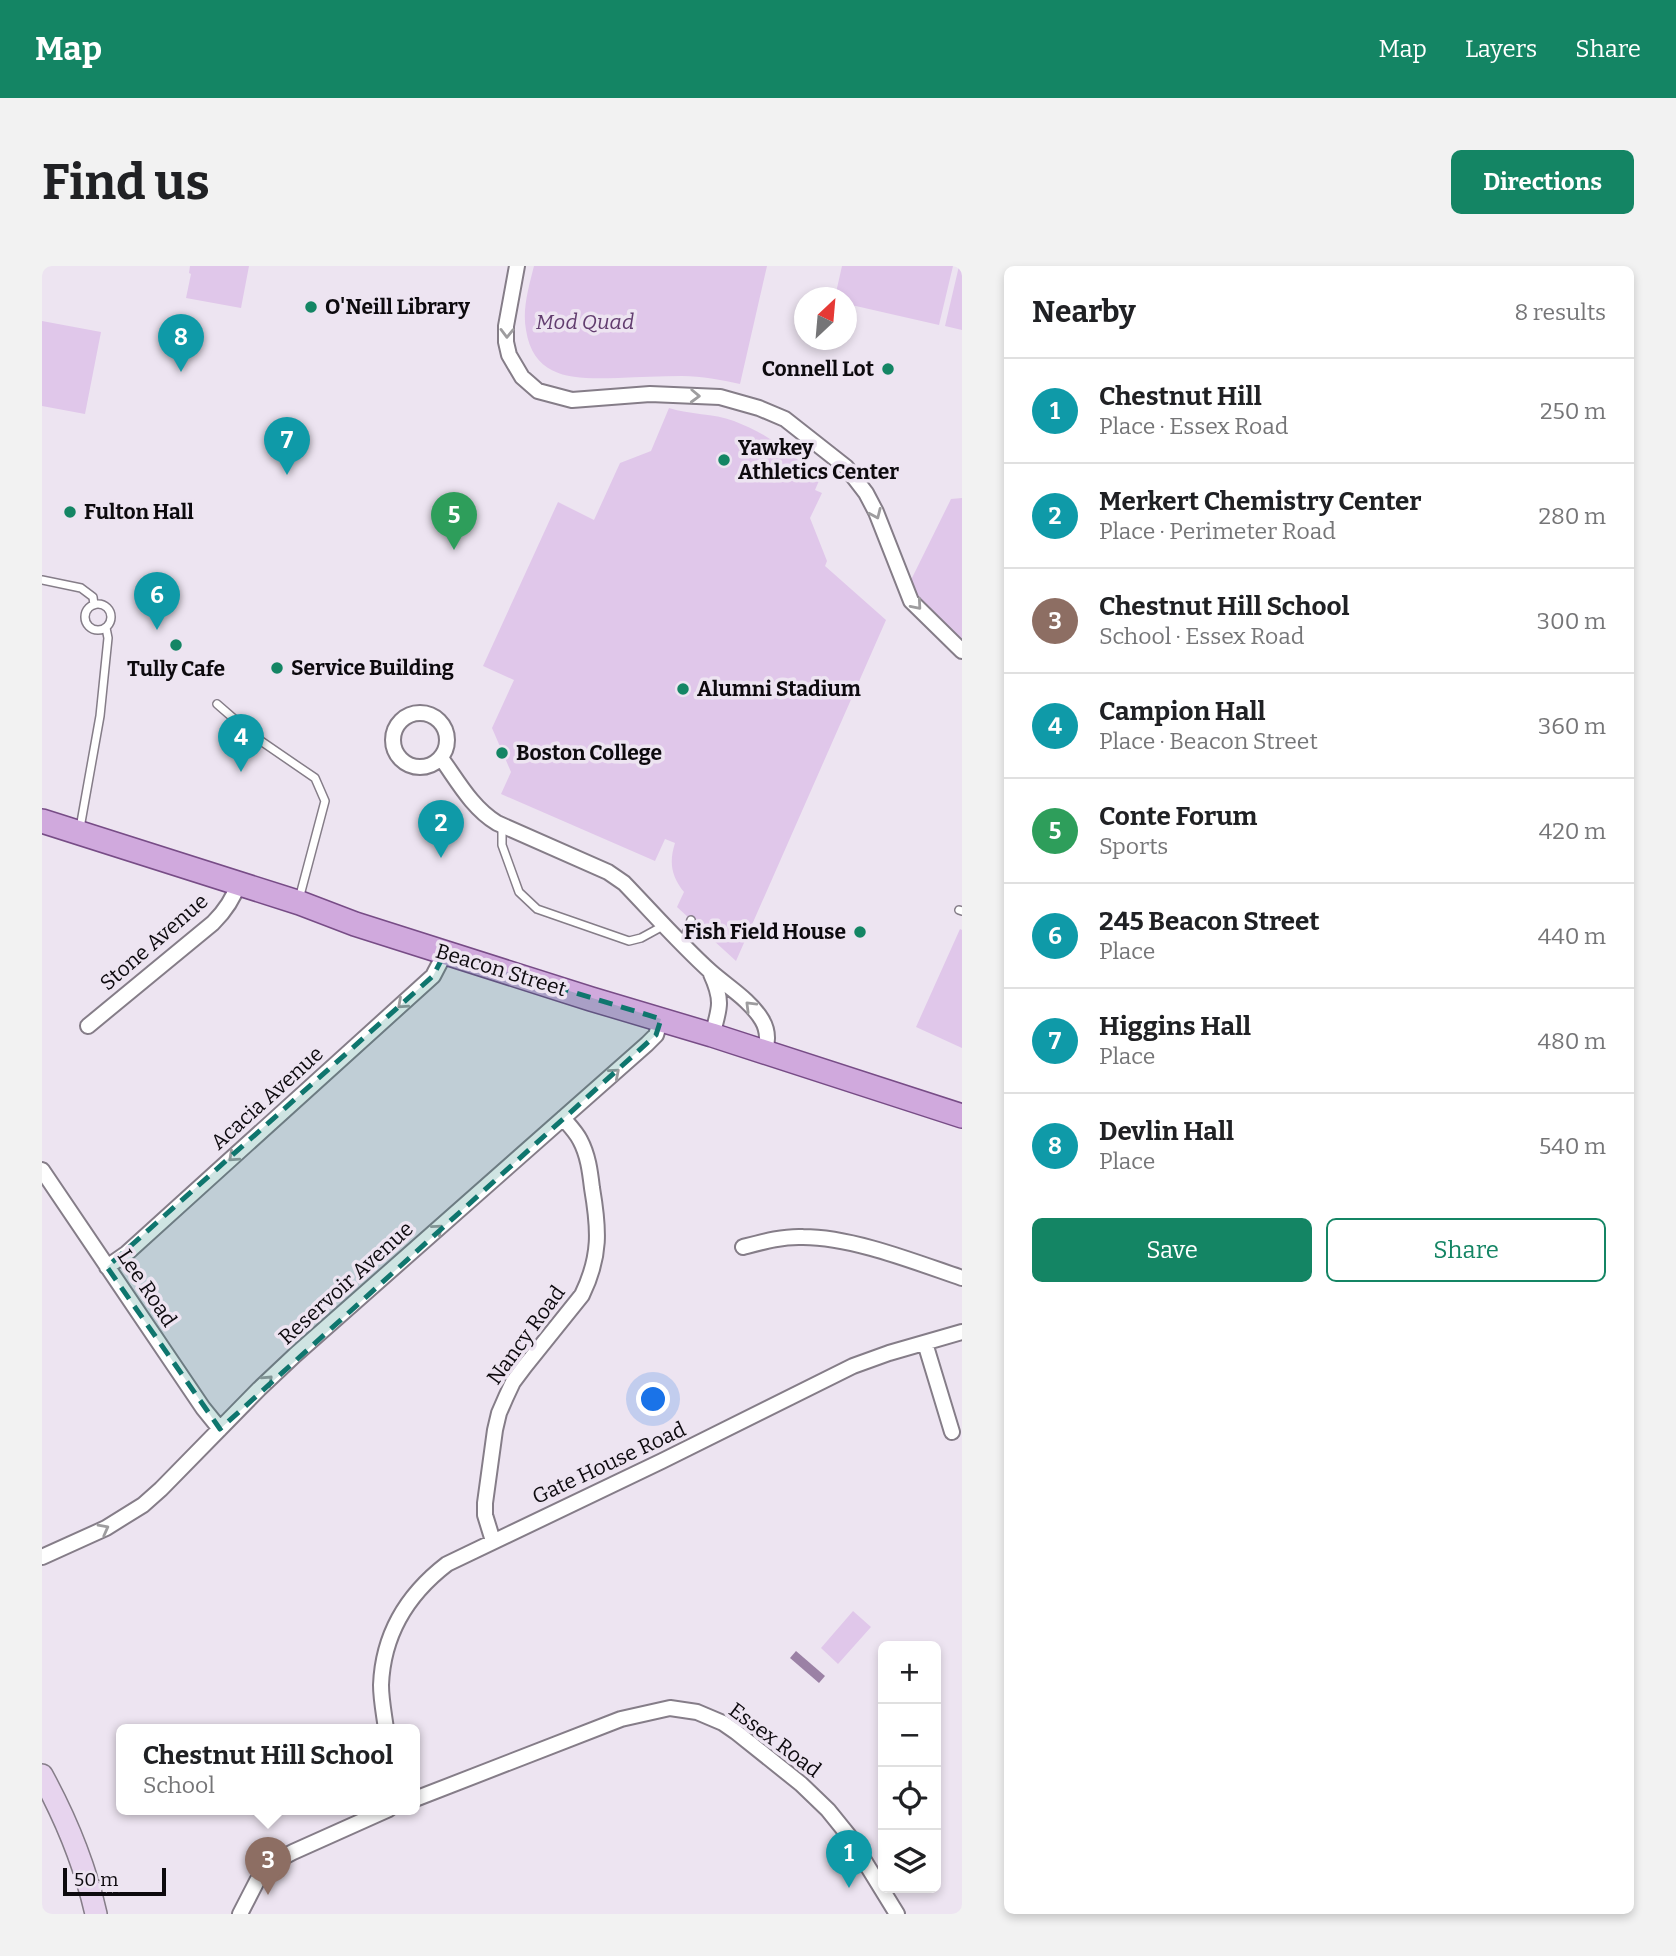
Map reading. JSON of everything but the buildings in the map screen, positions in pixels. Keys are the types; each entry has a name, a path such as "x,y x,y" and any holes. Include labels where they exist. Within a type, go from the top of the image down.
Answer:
{"main road":[{"name":"Beacon Street","path":"42,821 445,953 765,1051 962,1116"}],"street":[{"path":"517,266 506,326 506,342 509,355 522,377 538,391 572,400 650,394 720,397 785,419 846,467 866,493 911,601 962,651"},
{"path":"441,758 486,817 608,872 624,883 764,1022 768,1043 765,1051"},
{"name":"Stone Avenue","path":"88,1026 213,923 231,901 238,884"},
{"name":"Acacia Avenue","path":"107,1266 127,1252 433,976 445,953"},
{"path":"711,972 720,999 712,1035"},
{"name":"Reservoir Avenue","path":"42,1557 106,1528 161,1489 295,1355 648,1044 656,1035 661,1019"},
{"name":"Nancy Road","path":"493,1541 485,1516 485,1503 499,1413 513,1382 582,1295 589,1281 597,1250 597,1220 589,1164 579,1138 563,1118"},
{"name":"Lee Road","path":"42,1170 203,1408 220,1429"},
{"path":"743,1247 791,1237 819,1238 898,1256 962,1278"},
{"name":"Gate House Road","path":"386,1724 382,1685 390,1639 402,1611 434,1573 460,1556 662,1461 853,1366 962,1332"},
{"path":"925,1343 952,1432"},
{"name":"Essex Road","path":"420,1797 621,1719 670,1708 690,1710 710,1717 736,1732 801,1784 828,1810 849,1836 897,1914"},
{"path":"42,1775 75,1845 96,1914"},
{"path":"240,1914 257,1881 274,1862 376,1815"}],"lane":[{"path":"42,580 81,588 93,597 94,605"},
{"path":"94,605 108,608 111,615 111,622 100,631 93,630 85,620 85,614 94,605"},
{"path":"79,832 100,716 108,638 106,628"},
{"path":"217,704 255,737 315,778 325,801 298,903"},
{"path":"502,825 502,845 519,892 537,909 629,941 665,925"},
{"path":"683,943 691,920"}],"highlighted area":[{"path":"445,953 661,1019 656,1035 220,1429 107,1267 433,976"}],"green space":[{"path":"190,266 249,266 241,308 186,298"},
{"name":"Mod Quad","path":"534,266 767,266 740,384 689,376 573,377 548,368 538,359 531,347 526,330 525,306"},
{"path":"842,266 953,266 939,325 857,306 857,287 837,287"},
{"path":"959,266 962,266 962,330 945,326"},
{"path":"42,321 101,332 85,414 42,406"},
{"name":"Alumni Stadium","path":"669,408 726,418 745,426 772,440 821,476 815,490 822,493 810,518 827,561 825,566 886,620 736,961 677,907 684,892 672,869 675,843 665,839 655,861 501,794 511,772 492,728 514,680 483,666 558,502 594,520 620,463 651,451"},
{"path":"962,498 962,643 920,601 910,582 951,499"},
{"path":"960,929 962,930 962,1048 916,1027"},
{"path":"853,1611 871,1627 838,1664 821,1648"}],"shaded area":[{"path":"796,1651 825,1676 819,1683 790,1658"}],"place":[{"name":"O'Neill Library","path":"311,307"},
{"name":"Connell Lot","path":"888,369"},
{"name":"Devlin Hall","path":"181,372"},
{"name":"Yawkey Athletics Center","path":"724,460"},
{"name":"Higgins Hall","path":"287,475"},
{"name":"Fulton Hall","path":"70,512"},
{"name":"Conte Forum","path":"454,550"},
{"name":"245 Beacon Street","path":"157,630"},
{"name":"Tully Cafe","path":"176,645"},
{"name":"Service Building","path":"277,668"},
{"name":"Alumni Stadium","path":"683,689"},
{"name":"Boston College","path":"502,753"},
{"name":"Campion Hall","path":"241,772"},
{"name":"Merkert Chemistry Center","path":"441,858"},
{"name":"Fish Field House","path":"860,932"},
{"name":"Chestnut Hill","path":"849,1888"},
{"name":"Chestnut Hill School","path":"268,1895"}]}
